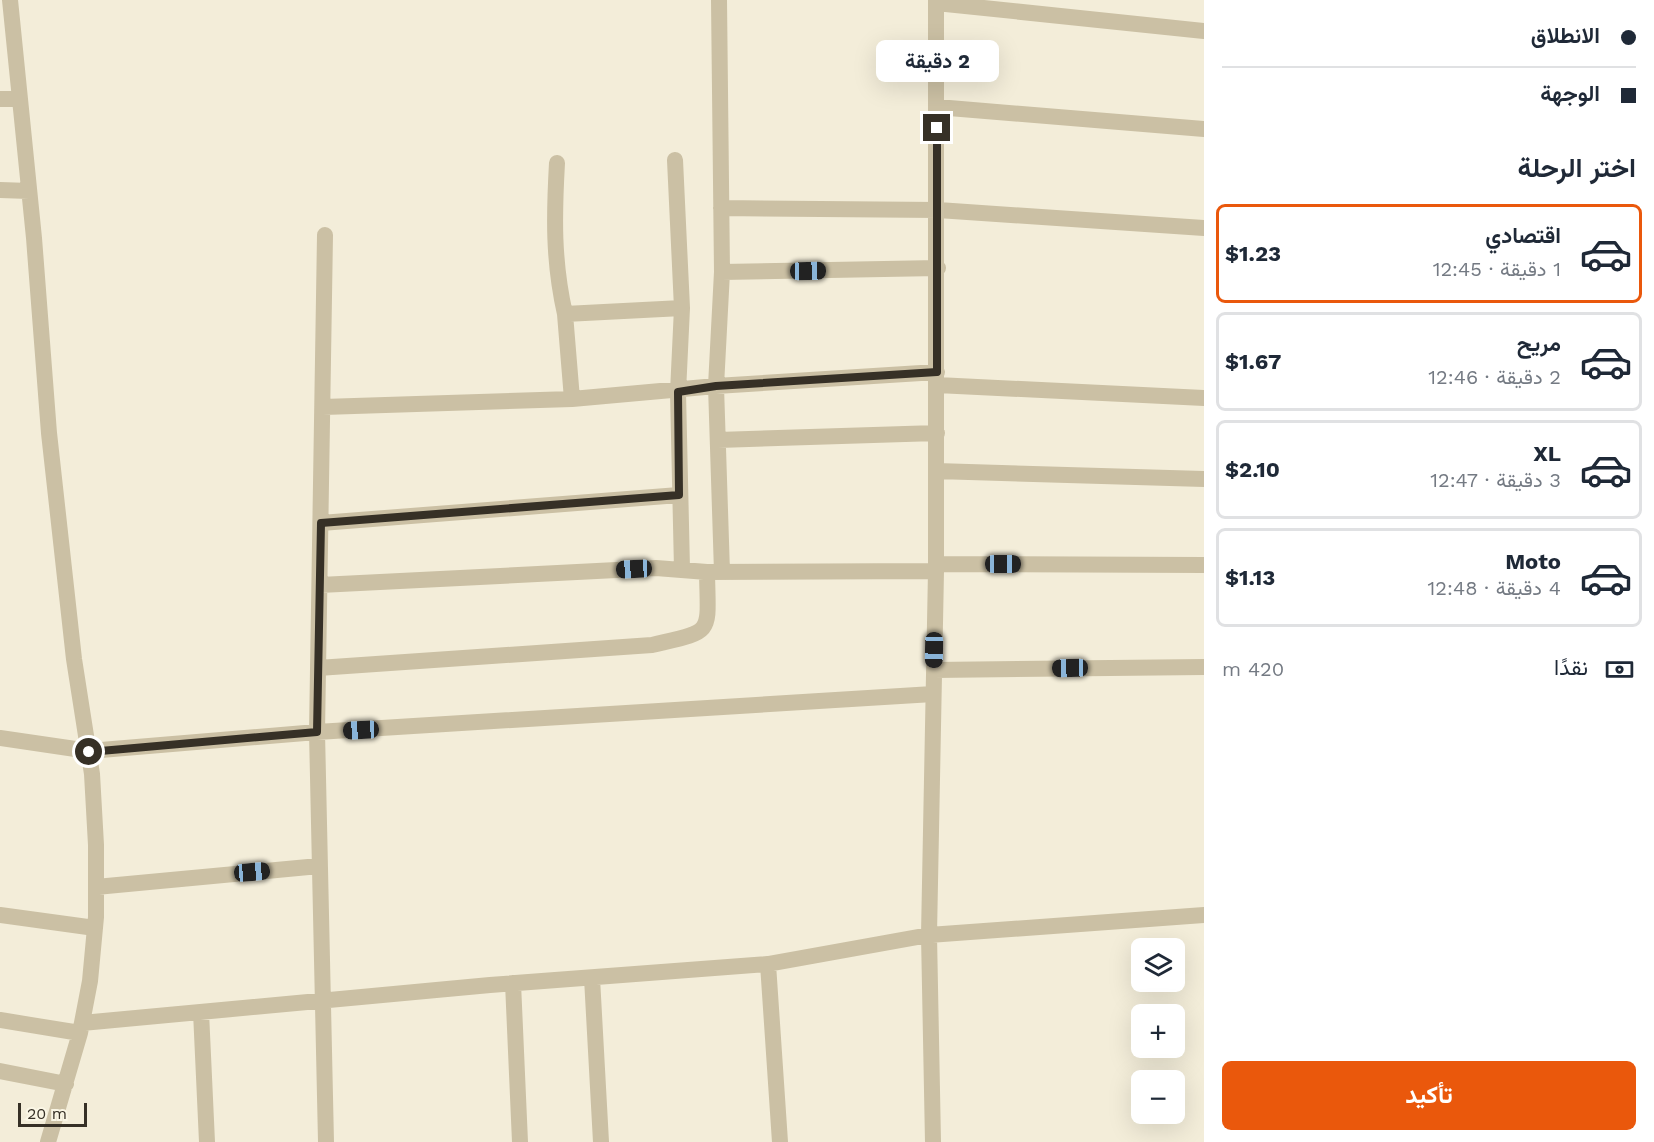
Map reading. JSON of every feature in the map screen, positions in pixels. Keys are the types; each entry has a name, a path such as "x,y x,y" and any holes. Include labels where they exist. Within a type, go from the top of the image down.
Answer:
{"street":[{"path":"10,0 49,433 74,659 89,752 96,845 95,928 81,1028 48,1142"},
{"path":"318,668 652,645 696,634 704,629 715,572 718,440 716,386 722,272 719,0"},
{"path":"933,1142 929,935 936,567 938,210 936,2 1204,31"},
{"path":"0,99 19,99"},
{"path":"937,107 1204,129"},
{"path":"675,160 682,308 678,392 682,569"},
{"path":"557,163 553,238 557,279 565,314 572,399"},
{"path":"0,190 29,191"},
{"path":"722,208 938,210 1204,228"},
{"path":"325,235 317,732 321,1001 326,1142"},
{"path":"722,272 938,268"},
{"path":"565,314 682,308"},
{"path":"323,407 572,399 678,392 716,386 937,379 1204,398"},
{"path":"718,440 937,433"},
{"path":"936,471 1204,479"},
{"path":"321,523 679,495"},
{"path":"320,585 682,569 715,572 936,567 1204,566"},
{"path":"934,670 1204,667"},
{"path":"0,738 89,752 317,732 933,694"},
{"path":"96,887 319,866"},
{"path":"0,915 95,928"},
{"path":"0,1020 81,1028 201,1012 768,964 929,935 1204,915"},
{"path":"768,964 780,1142"},
{"path":"592,978 601,1142"},
{"path":"513,984 520,1142"},
{"path":"201,1012 207,1142"},
{"path":"0,1071 66,1084"}],"route":[{"path":"89,752 317,732 321,523 679,495 678,392 716,386 937,372 937,128"}]}
